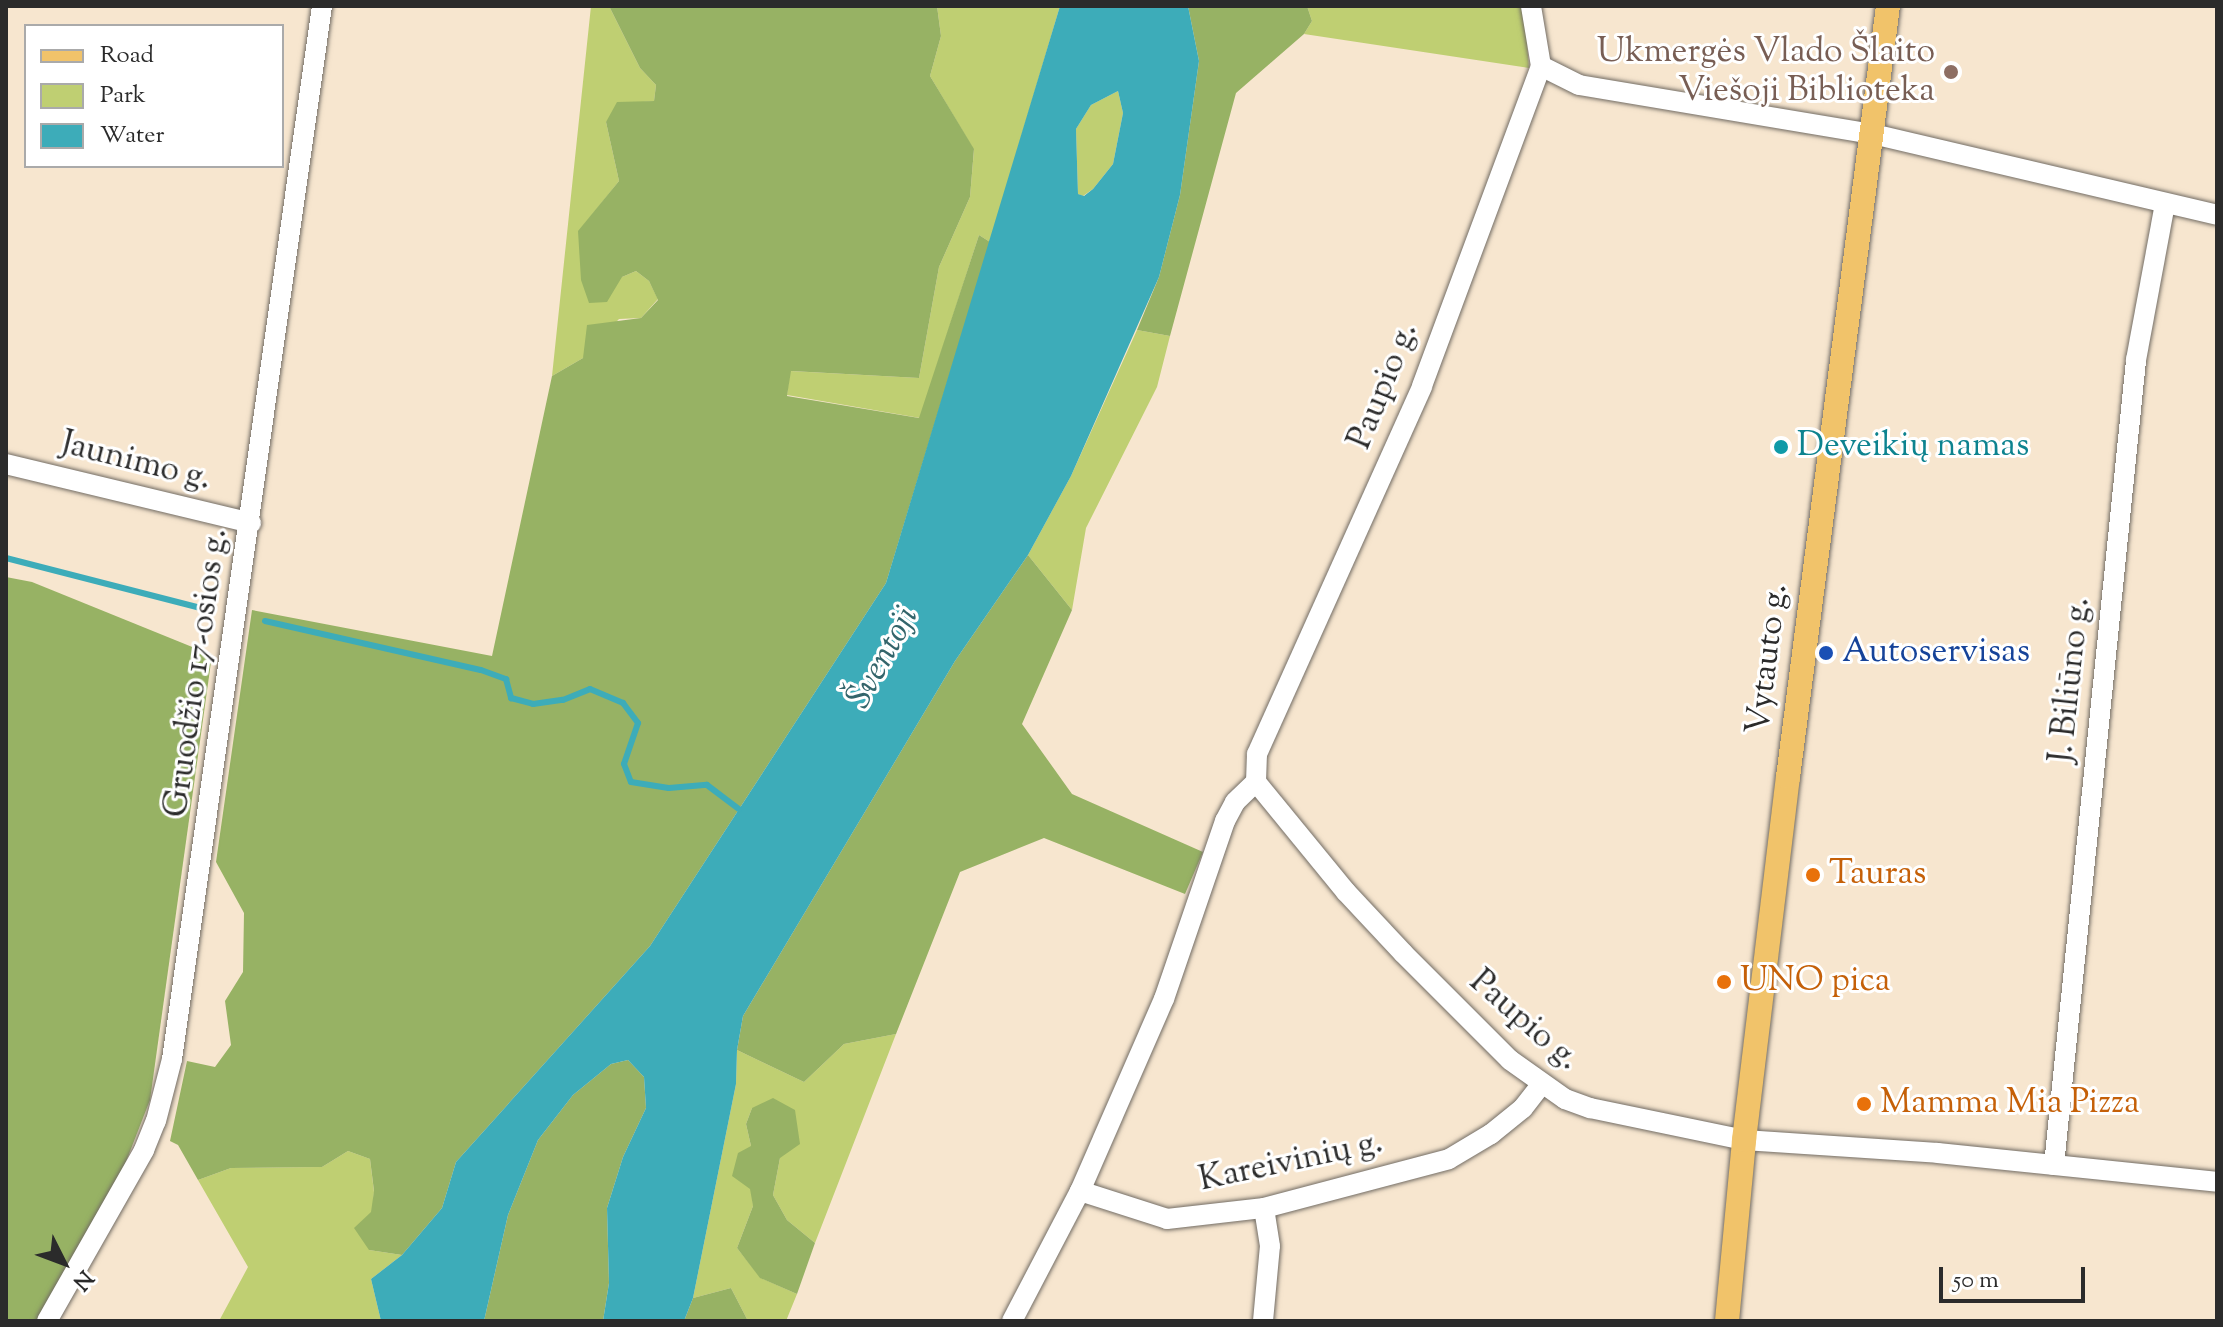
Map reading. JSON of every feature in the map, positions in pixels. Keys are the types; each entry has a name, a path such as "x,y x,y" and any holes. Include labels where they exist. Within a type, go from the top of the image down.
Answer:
{"main road":[{"name":"Vytauto g.","path":"1727,1321 1744,1140 1833,408 1873,134 1888,6"}],"street":[{"name":"Gruodžio 17-osios g.","path":"47,1321 144,1150 156,1121 172,1059 251,523 322,6"},
{"name":"Paupio g.","path":"1531,6 1541,66 1422,386 1257,754 1256,782 1346,892 1510,1060 1541,1085 1590,1108 1744,1140 2054,1165 2217,1182"},
{"path":"1541,66 1579,85 1873,134 2217,215"},
{"name":"J. Biliūno g.","path":"2054,1165 2136,360 2165,204"},
{"name":"Jaunimo g.","path":"6,464 251,523"},
{"path":"1012,1321 1080,1191 1164,999 1225,821 1235,802 1256,782"},
{"name":"Kareivinių g.","path":"1080,1191 1167,1219 1264,1208 1449,1159 1491,1134 1523,1108 1541,1085"},
{"path":"1263,1321 1270,1246 1264,1208"}],"green space":[{"path":"591,6 609,6 640,68 656,85 654,101 643,102 606,122 619,181 579,231 622,277 636,271 649,281 658,299 641,318 619,319 583,358 552,376"},
{"path":"609,6 937,6 941,36 930,76 974,149 970,197 939,267 919,378 791,371 787,396 919,418 979,235 990,242 886,583 650,946 456,1162 442,1208 402,1255 369,1250 354,1228 371,1212 374,1191 370,1159 348,1151 322,1167 231,1168 198,1180 178,1145 170,1141 187,1061 215,1067 231,1045 225,1001 243,972 244,913 216,862 252,610 492,656 552,376 583,358 587,325 641,318 658,300 649,281 636,271 622,277 607,302 589,303 581,280 578,231 619,181 606,122 617,102 654,101 656,85 640,68"},
{"path":"937,6 1060,6 990,242 979,235 920,418 787,395 790,371 919,378 939,267 970,197 974,150 930,76 941,36"},
{"path":"1188,6 1307,6 1312,21 1304,34 1236,93 1170,336 1137,330 1159,277 1180,195 1199,61"},
{"path":"1307,6 1524,6 1529,68 1304,34 1312,21"},
{"path":"1118,91 1123,113 1113,164 1093,189 1083,196 1078,194 1076,129 1091,105"},
{"path":"1137,330 1170,336 1157,387 1086,528 1072,610 1028,555 1071,476"},
{"path":"1028,555 1072,610 1022,724 1072,794 1203,852 1185,894 1044,838 960,872 896,1034 844,1044 804,1082 737,1050 743,1016 955,661"},
{"path":"6,577 32,582 212,655 150,1100 122,1172 38,1321 6,1321"},
{"path":"896,1034 815,1243 787,1220 773,1195 780,1158 752,1108 746,1124 751,1146 753,1206 737,1248 761,1278 797,1294 786,1321 748,1321 731,1288 693,1298 736,1084 737,1050 804,1082 844,1044"},
{"path":"628,1060 644,1077 646,1108 623,1157 607,1208 609,1283 603,1321 484,1321 508,1215 538,1140 573,1095 611,1064"},
{"path":"773,1098 795,1110 800,1144 780,1158 773,1195 787,1220 815,1243 797,1294 760,1278 737,1248 753,1206 750,1189 732,1176 738,1153 751,1146 746,1124 752,1108"},
{"path":"348,1151 370,1159 374,1192 369,1250 402,1255 371,1279 381,1321 219,1321 248,1267 198,1180 231,1168 322,1167"},
{"path":"731,1288 748,1321 684,1321 693,1298"}],"water":[{"name":"Šventoji","path":"1060,6 1188,6 1199,61 1180,195 1159,277 1071,476 1028,555 955,661 743,1016 737,1050 736,1084 693,1298 684,1321 603,1321 609,1283 607,1208 623,1157 646,1108 644,1077 628,1060 611,1064 573,1095 538,1140 508,1215 484,1321 381,1321 371,1279 402,1255 442,1208 456,1162 650,946 886,583","holes":["1118,91 1123,113 1113,164 1093,189 1084,196 1078,194 1076,129 1091,105"]}],"waterway":[{"path":"6,558 201,608"},
{"path":"265,621 481,670 506,679 511,698 533,704 563,700 590,689 623,703 638,723 624,764 631,782 669,788 707,785 739,809"}],"place":[{"name":"Ukmergės Vlado Šlaito Viešoji Biblioteka","path":"1951,72"},
{"name":"Deveikių namas","path":"1781,447"},
{"name":"Autoservisas","path":"1826,653"},
{"name":"Tauras","path":"1813,875"},
{"name":"UNO pica","path":"1724,982"},
{"name":"Mamma Mia Pizza","path":"1864,1104"}]}
